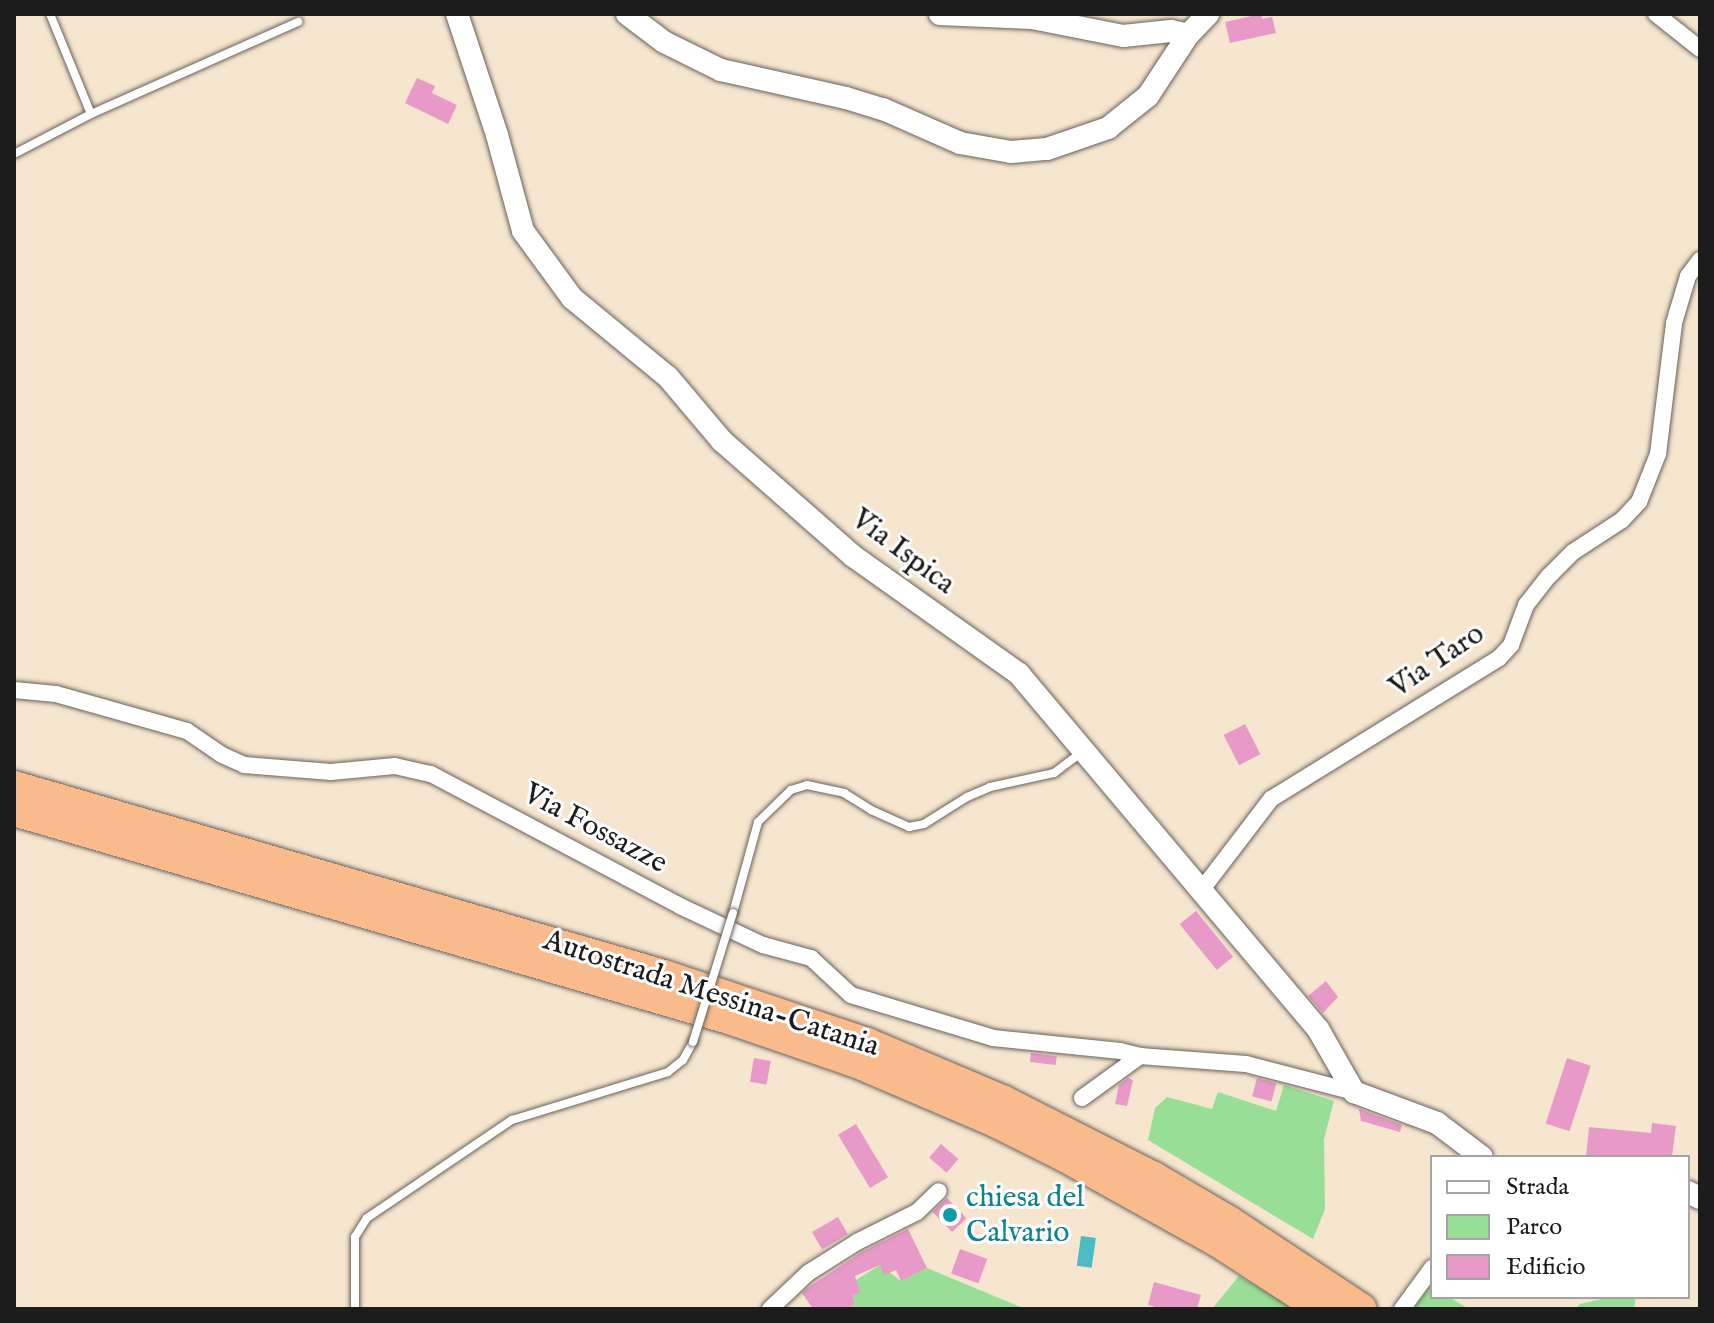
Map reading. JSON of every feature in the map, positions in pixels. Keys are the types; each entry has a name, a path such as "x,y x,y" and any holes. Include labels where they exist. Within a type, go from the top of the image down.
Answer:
{"highway":[{"name":"Autostrada Messina-Catania","path":"14,786 667,976 867,1043 1004,1101 1154,1177 1229,1221 1362,1309"},
{"name":"Autostrada Messina-Catania","path":"14,811 729,1019 857,1063 983,1117 1065,1157 1218,1242 1321,1309"}],"street":[{"name":"Via Ispica","path":"459,14 464,39 497,135 520,223 572,298 668,377 722,441 853,556 1019,674 1082,752 1203,888 1318,1029 1354,1092"},
{"path":"627,14 664,42 721,70 846,98 883,109 960,143 1011,152 1047,149 1108,128 1148,96 1188,35 1208,14"},
{"path":"940,14 1032,18 1123,36 1171,31 1188,35"},
{"path":"1656,14 1700,49"},
{"name":"Via Taro","path":"1203,888 1271,799 1499,658 1511,645 1526,605 1549,576 1573,552 1622,520 1639,502 1660,441 1674,323 1688,276 1700,260"},
{"name":"Via Fossazze","path":"14,690 56,694 174,727 244,765 276,770 331,772 395,766 431,774 680,906 763,945 811,958 851,995 993,1038 1120,1051 1140,1056"},
{"path":"1082,1098 1140,1056 1246,1064 1354,1092 1437,1123 1479,1155"},
{"path":"770,1309 818,1265 917,1212 939,1191"},
{"path":"1402,1309 1430,1271"}],"lane":[{"path":"50,14 91,114"},
{"path":"14,154 91,114 298,22"},
{"path":"355,1309 355,1237 367,1218 512,1120 668,1072 683,1060 693,1042 758,822 791,790 807,785 844,793 871,810 909,827 924,824 967,797 990,787 1054,773 1082,752"}],"green space":[{"path":"1284,1085 1334,1101 1324,1139 1325,1209 1313,1239 1148,1140 1155,1108 1167,1097 1212,1109 1218,1092 1276,1111"},
{"path":"880,1265 901,1281 927,1268 1025,1309 847,1309 855,1304 853,1296 859,1292 856,1280"},
{"path":"1239,1276 1288,1305 1294,1309 1212,1309"},
{"path":"1430,1286 1430,1299 1452,1299 1469,1309 1413,1309"},
{"path":"1602,1299 1636,1299 1634,1309 1575,1309 1580,1304"}],"water":[{"path":"1081,1236 1096,1238 1092,1268 1077,1266"}],"building":[{"path":"1261,14 1262,19 1272,17 1276,33 1230,43 1225,22"},
{"path":"417,78 435,86 432,93 457,105 448,124 405,103"},
{"path":"1245,724 1260,754 1239,765 1224,735"},
{"path":"1196,911 1233,957 1217,970 1180,924"},
{"path":"1326,981 1338,997 1323,1013 1308,996"},
{"path":"1031,1053 1057,1056 1056,1065 1030,1062"},
{"path":"754,1058 771,1061 767,1085 750,1082"},
{"path":"1567,1058 1591,1066 1569,1131 1546,1124"},
{"path":"1128,1078 1133,1080 1127,1106 1115,1104 1119,1085"},
{"path":"1257,1078 1276,1083 1271,1102 1252,1096"},
{"path":"1359,1109 1402,1125 1400,1132 1361,1121"},
{"path":"1652,1123 1676,1126 1672,1155 1586,1155 1589,1127 1651,1133"},
{"path":"856,1124 888,1177 870,1188 838,1135"},
{"path":"941,1144 958,1159 947,1173 929,1158"},
{"name":"chiesa del Calvario","path":"947,1198 966,1218 952,1232 933,1212"},
{"path":"838,1217 848,1234 822,1249 812,1232"},
{"path":"908,1229 927,1268 901,1281 896,1270 884,1275 880,1265 855,1276 860,1292 853,1296 855,1304 847,1309 813,1309 802,1293 809,1287 862,1252"},
{"path":"960,1249 987,1259 978,1283 951,1273"},
{"path":"1154,1282 1201,1295 1197,1309 1163,1309 1148,1305"}],"place":[{"name":"chiesa del Calvario","path":"950,1215"}]}
